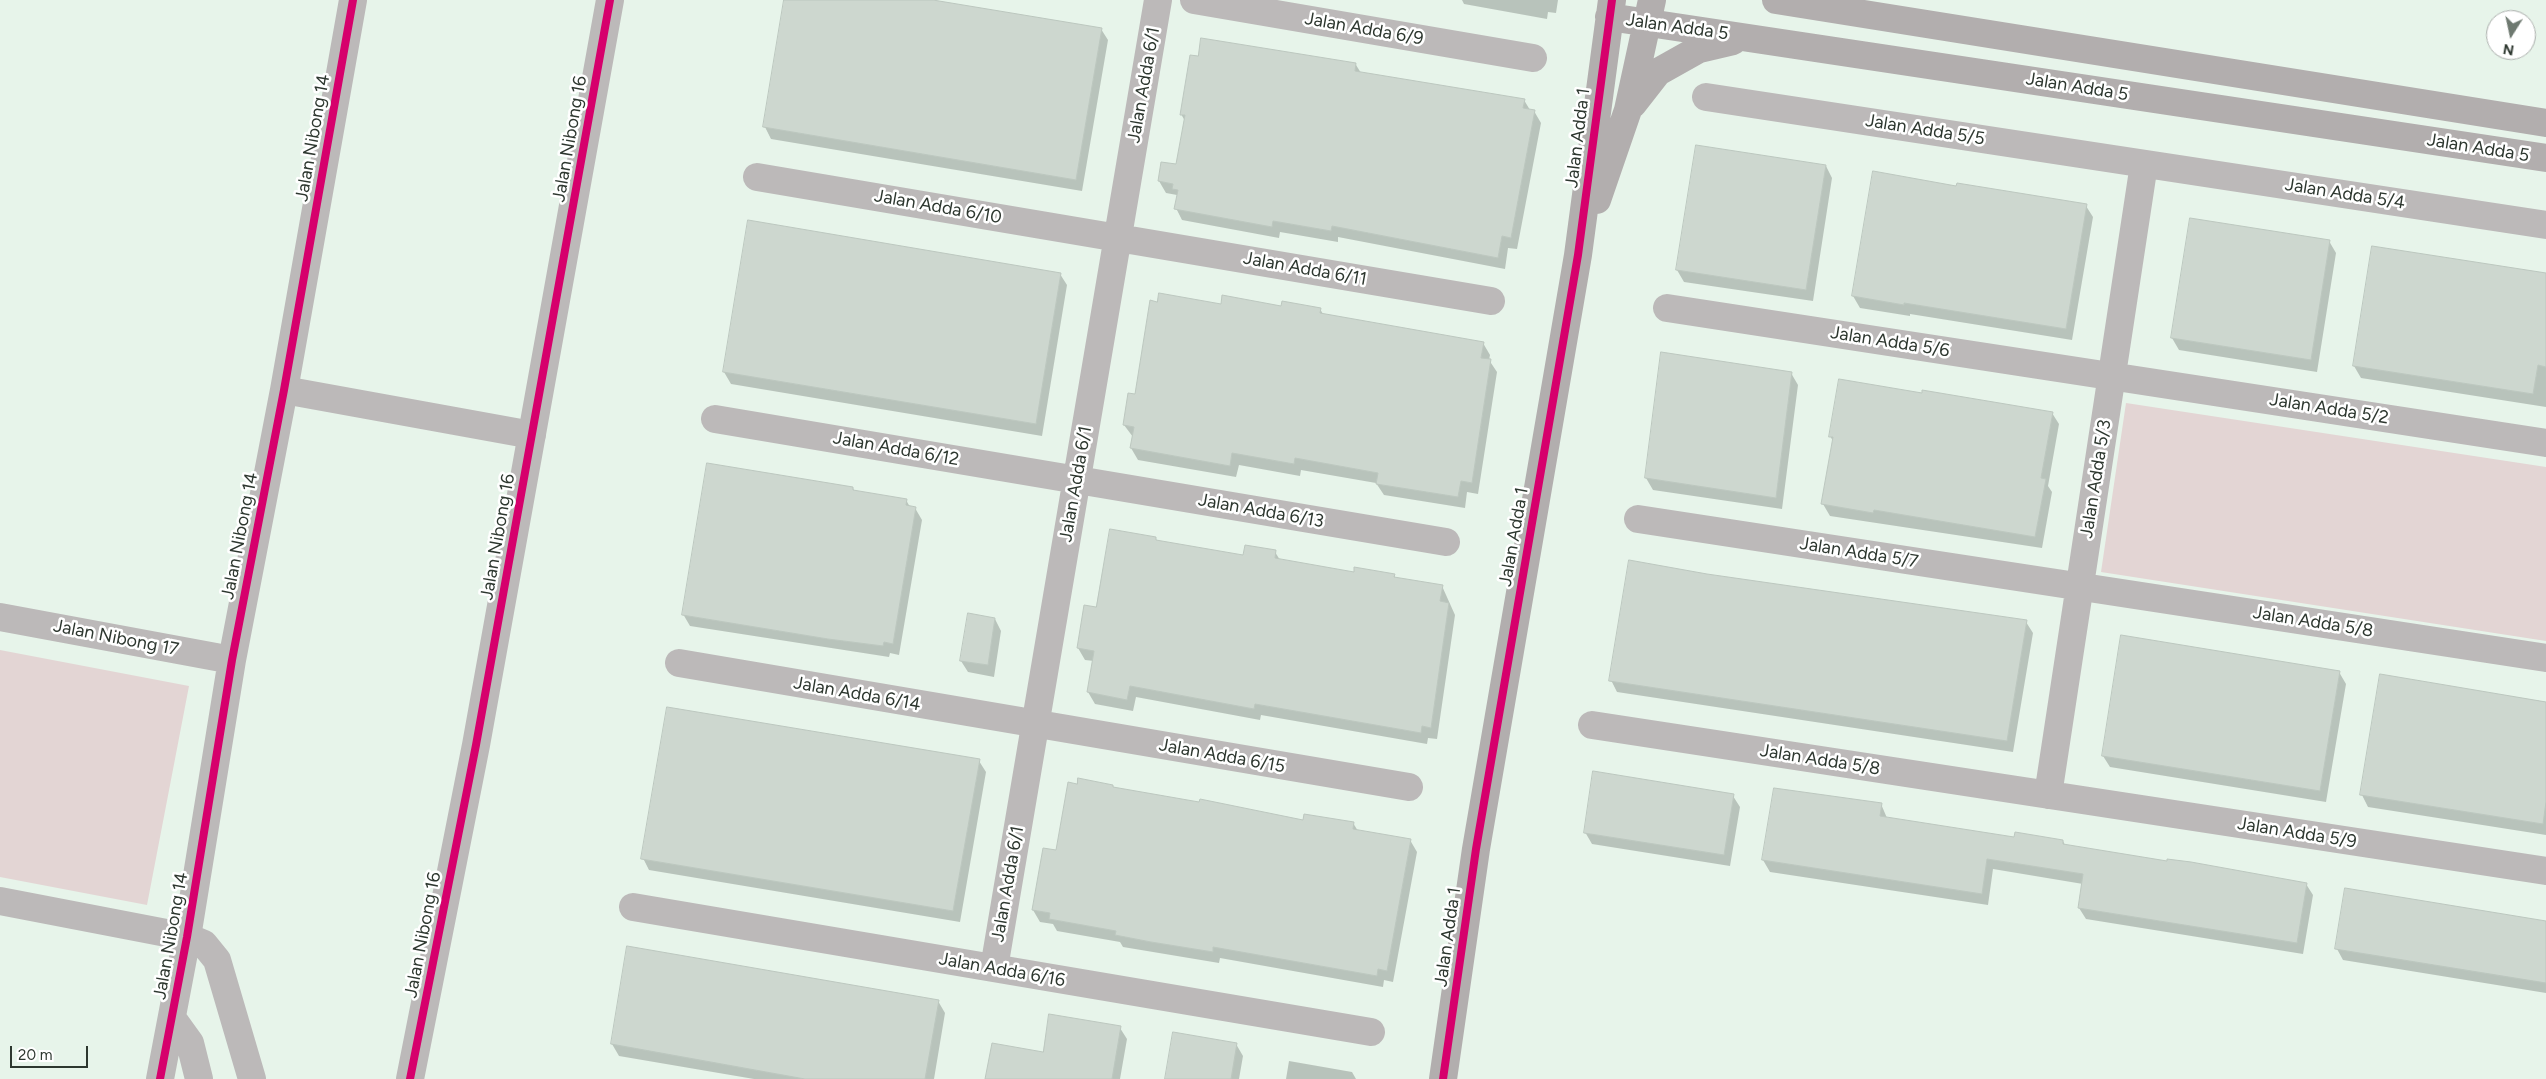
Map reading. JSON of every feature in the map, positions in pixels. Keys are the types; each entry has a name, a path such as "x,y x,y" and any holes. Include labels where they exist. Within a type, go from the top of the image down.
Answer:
{"main road":[{"name":"Jalan Adda 5","path":"1776,0 2546,123"},
{"name":"Jalan Adda 5","path":"1610,8 1650,12 1746,37 2546,158"},
{"name":"Jalan Adda 1","path":"1443,1079 1476,849 1578,256 1610,8"},
{"name":"Jalan Adda 1","path":"1578,256 1628,110 1650,12"},
{"path":"1628,110 1658,72 1698,49 1746,37"}],"street":[{"name":"Jalan Nibong 14","path":"160,1079 187,937 232,660 284,390 353,0"},
{"name":"Jalan Nibong 16","path":"410,1079 476,745 610,0"},
{"name":"Jalan Adda 6/1","path":"994,968 1158,0"},
{"name":"Jalan Adda 6/9","path":"1194,0 1533,58"},
{"name":"Jalan Adda 5/5","path":"1706,97 2144,164"},
{"name":"Jalan Adda 5/4","path":"2144,164 2546,225"},
{"name":"Jalan Adda 5/3","path":"2048,795 2144,164"},
{"name":"Jalan Adda 6/10","path":"757,176 1118,238"},
{"name":"Jalan Adda 6/11","path":"1118,238 1491,301"},
{"name":"Jalan Adda 5/6","path":"1667,308 2112,376"},
{"name":"Jalan Adda 5/2","path":"2112,376 2546,442"},
{"path":"284,390 532,435"},
{"name":"Jalan Adda 6/12","path":"715,419 1077,480"},
{"name":"Jalan Adda 6/13","path":"1077,480 1446,542"},
{"name":"Jalan Adda 5/7","path":"1638,519 2080,586"},
{"name":"Jalan Adda 5/8","path":"2080,586 2546,658"},
{"name":"Jalan Nibong 17","path":"0,617 232,660"},
{"name":"Jalan Adda 6/14","path":"679,664 1036,724"},
{"name":"Jalan Adda 6/15","path":"1036,724 1409,787"},
{"name":"Jalan Adda 5/8","path":"1592,725 2048,795"},
{"name":"Jalan Adda 5/9","path":"2048,795 2546,871"},
{"path":"0,901 187,937 204,944 217,960 252,1079"},
{"name":"Jalan Adda 6/16","path":"633,907 1371,1032"},
{"path":"172,1018 190,1043 199,1079"}],"shaded area":[{"path":"2126,403 2546,467 2546,641 2101,572"},
{"path":"0,650 189,686 147,905 0,877"}],"building":[{"path":"784,0 933,0 1102,28 1076,180 763,127"},
{"path":"1201,38 1356,63 1355,71 1525,99 1523,108 1535,110 1511,238 1502,236 1498,258 1332,226 1331,231 1273,221 1272,227 1174,209 1178,190 1172,189 1173,184 1158,181 1161,162 1176,164 1185,115 1180,115 1190,55 1198,56"},
{"path":"1696,145 1826,165 1806,290 1676,270"},
{"path":"1873,171 1956,186 1957,183 2087,204 2066,329 1852,296"},
{"path":"2190,218 2330,240 2311,360 2171,338"},
{"path":"748,220 1061,273 1036,424 723,372"},
{"path":"2372,246 2546,273 2546,367 2538,365 2533,394 2353,366"},
{"path":"1159,293 1221,304 1222,295 1281,306 1282,301 1321,308 1320,313 1484,342 1481,358 1491,359 1472,483 1461,481 1458,497 1376,484 1378,473 1295,458 1294,464 1232,453 1230,466 1130,448 1134,427 1123,425 1128,393 1135,394 1150,300 1157,302"},
{"path":"1661,352 1792,372 1776,498 1645,478"},
{"path":"1839,379 1922,393 1922,390 2053,412 2041,478 2046,479 2035,537 1874,510 1873,513 1821,504 1833,437 1829,437"},
{"path":"707,463 853,487 853,490 907,499 906,505 916,507 893,644 884,642 883,646 828,639 682,615"},
{"path":"1110,529 1156,537 1156,540 1243,555 1245,545 1276,550 1275,558 1354,572 1354,567 1395,574 1394,577 1443,585 1440,601 1449,603 1431,728 1422,726 1421,733 1255,704 1254,709 1130,686 1127,700 1087,692 1094,651 1077,648 1084,605 1096,607"},
{"path":"1629,560 1707,574 2027,620 2007,741 1609,681"},
{"path":"968,613 995,618 988,665 960,661"},
{"path":"2121,635 2340,671 2320,791 2102,756"},
{"path":"2380,674 2546,702 2546,802 2543,824 2360,795"},
{"path":"667,707 980,759 953,911 641,859"},
{"path":"1593,771 1734,794 1724,855 1584,833"},
{"path":"1078,778 1113,785 1113,787 1199,802 1200,799 1303,820 1304,814 1354,822 1353,829 1411,839 1387,971 1378,969 1377,976 1213,947 1213,952 1151,942 1115,935 1116,931 1049,919 1050,913 1032,910 1043,848 1056,850 1068,782 1077,784"},
{"path":"1774,788 1882,803 1880,816 2014,837 2015,832 2063,840 2063,844 2167,861 2167,859 2191,862 2307,883 2297,943 2078,908 2083,874 1987,859 1982,894 1762,860"},
{"path":"2345,888 2546,921 2546,983 2335,949"},
{"path":"627,946 939,1000 925,1079 805,1079 611,1044"},
{"path":"1049,1014 1121,1026 1112,1079 985,1079 992,1043 1043,1052"},
{"path":"1173,1032 1237,1043 1231,1079 1165,1079"}],"cycle path":[{"path":"160,1079 187,937 232,660 284,390 353,0"},
{"path":"410,1079 476,745 610,0"},
{"path":"1443,1079 1476,849 1578,255 1612,0"}]}
